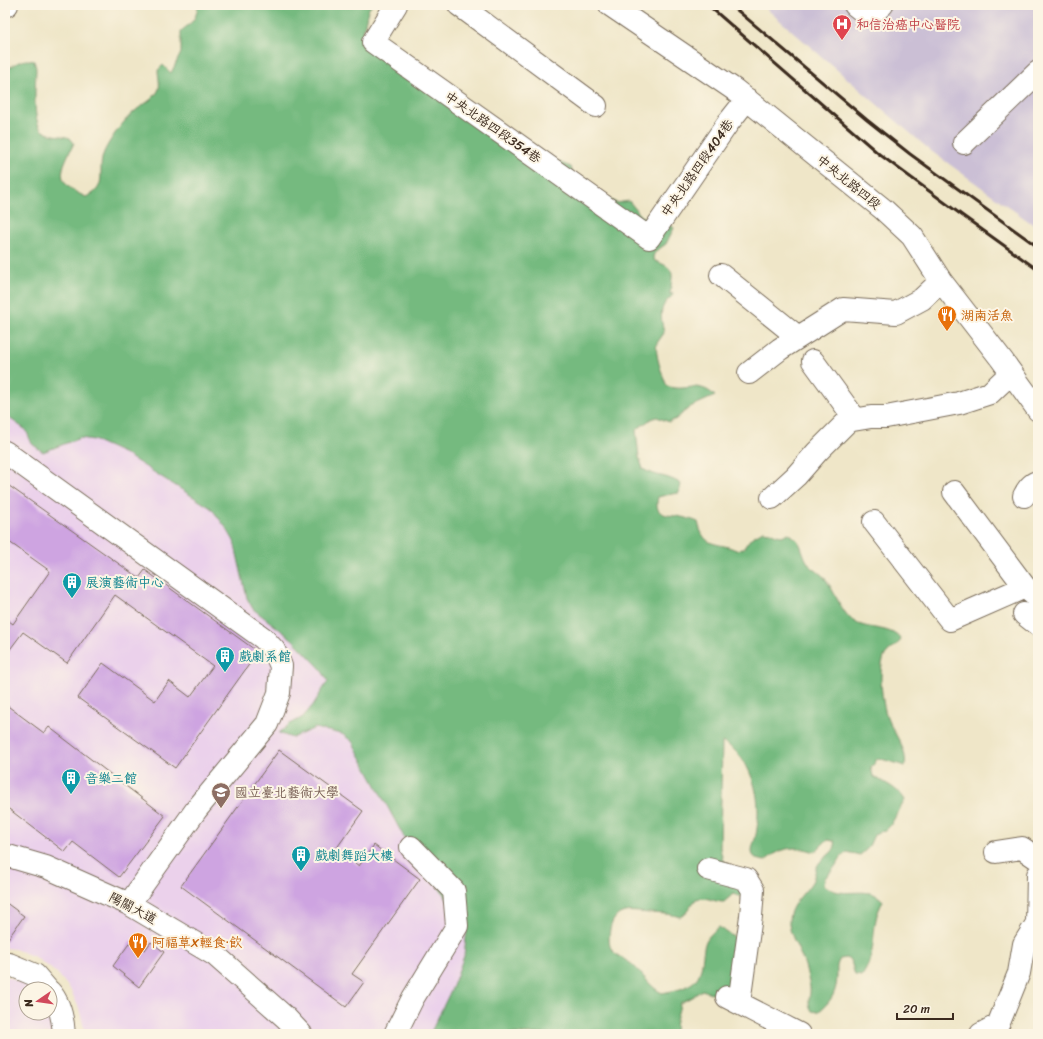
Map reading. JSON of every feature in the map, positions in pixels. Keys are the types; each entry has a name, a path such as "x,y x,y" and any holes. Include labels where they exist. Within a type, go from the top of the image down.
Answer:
{"street":[{"name":"中央北路四段354巷","path":"396,5 373,42 648,238"},
{"path":"459,5 596,106"},
{"name":"中央北路四段","path":"610,5 735,90 883,209 912,236 941,281 1038,410"},
{"path":"855,5 869,16 882,5"},
{"path":"964,143 1038,72"},
{"name":"中央北路四段404巷","path":"648,238 746,99"},
{"path":"721,275 798,337"},
{"path":"749,373 798,337 843,309 896,313 922,299 941,281"},
{"path":"813,361 853,416 854,420 871,417 886,417 959,404 990,393 1011,373"},
{"path":"772,498 796,476 817,452 853,416"},
{"path":"5,452 263,638 274,650 281,666 279,693 267,724 196,810 129,904"},
{"path":"874,522 950,620 1031,606 954,492"},
{"path":"394,1034 413,998 457,926 454,891 411,847"},
{"path":"996,852 1022,848 1038,859"},
{"name":"陽關大道","path":"5,855 46,867 129,904 214,955 286,1018 300,1034"},
{"path":"708,869 746,879 753,890 751,916 733,1000 799,1034"},
{"path":"981,1034 998,1025 1019,973 1024,944 1037,923 1038,875"},
{"path":"5,964 9,964 35,975 41,981"},
{"path":"58,1006 63,1019 64,1034"}],"shaded area":[{"path":"762,5 1038,5 1038,228 931,151"},
{"name":"國立臺北藝術大學","path":"5,353 188,470 614,1034 84,1034 79,1008 70,989 58,974 35,957 15,949 5,948"},
{"path":"5,977 9,977 18,981 18,1021 52,1021 55,1034 5,1034"}],"green space":[{"path":"198,5 372,5 368,10 362,37 369,48 559,162 571,167 573,174 616,203 629,201 642,217 660,219 667,222 674,228 666,244 656,251 653,256 655,261 663,264 671,270 672,278 670,295 673,293 662,308 661,316 664,333 656,347 658,359 667,386 673,388 703,388 715,396 690,407 676,419 669,422 657,417 651,419 636,430 639,457 643,469 648,472 672,479 681,484 679,493 658,497 658,510 663,514 698,522 704,537 708,541 736,550 743,549 751,538 763,531 782,536 788,533 797,540 808,563 824,578 851,619 863,626 891,632 901,640 884,657 881,678 885,711 902,747 905,766 878,758 871,768 873,776 895,789 905,800 890,826 885,831 878,832 874,835 868,848 860,855 847,852 842,856 825,878 824,885 834,891 873,894 878,896 883,901 876,917 871,955 862,976 855,975 851,961 846,958 840,959 837,966 837,980 833,996 818,1012 812,1011 810,1008 810,987 806,969 790,930 789,917 793,906 812,882 818,864 835,848 834,841 827,840 815,852 801,848 794,848 783,850 765,861 755,857 752,853 752,849 758,823 758,804 754,783 750,772 738,754 731,747 722,742 720,848 723,861 729,864 746,896 733,894 724,902 704,898 696,899 685,914 680,917 668,914 626,912 616,917 613,922 610,929 609,943 614,952 632,964 651,985 662,993 683,988 694,981 698,976 702,965 706,941 719,927 745,945 748,970 720,997 702,990 680,1003 676,1022 676,1034 430,1034 453,986 464,956 467,928 405,839 352,741 342,734 315,728 292,738 279,733 290,724 303,717 313,705 328,681 320,668 292,639 253,609 247,598 234,541 227,529 211,508 125,454 94,440 80,438 43,452 32,444 26,430 5,415 5,70 22,61 34,61 36,68 36,111 39,127 49,134 70,138 74,143 63,168 62,174 68,186 86,197 94,193 98,188 101,177 101,163 103,156 115,133 131,115 150,100 158,91 158,70 163,65 171,73 181,53 181,31 193,21"}],"building":[{"path":"5,483 139,578 145,570 258,652 175,768 78,698 103,663 155,701 169,681 190,697 213,666 115,595 67,663 23,632 5,656 5,618 13,624 50,571 5,539"},
{"name":"音樂二館","path":"5,704 44,733 49,727 165,816 119,877 73,842 65,852 5,806"},
{"name":"戲劇舞蹈大樓","path":"279,750 363,811 336,849 359,866 374,845 420,879 352,974 364,982 346,1007 181,886"},
{"path":"5,902 24,916 5,943"},
{"name":"阿福草X輕食·飲","path":"131,941 145,950 151,942 164,952 139,987 113,966"}],"railway":[{"path":"708,5 879,154 1038,270"},
{"path":"731,5 867,120 910,154 1038,247"}],"place":[{"name":"和信治癌中心醫院","path":"842,41"},
{"name":"湖南活魚","path":"947,332"},
{"name":"展演藝術中心","path":"72,599"},
{"name":"戲劇系館","path":"225,673"},
{"name":"音樂二館","path":"71,795"},
{"name":"國立臺北藝術大學","path":"221,809"},
{"name":"戲劇舞蹈大樓","path":"301,872"},
{"name":"阿福草X輕食·飲","path":"138,959"}]}
